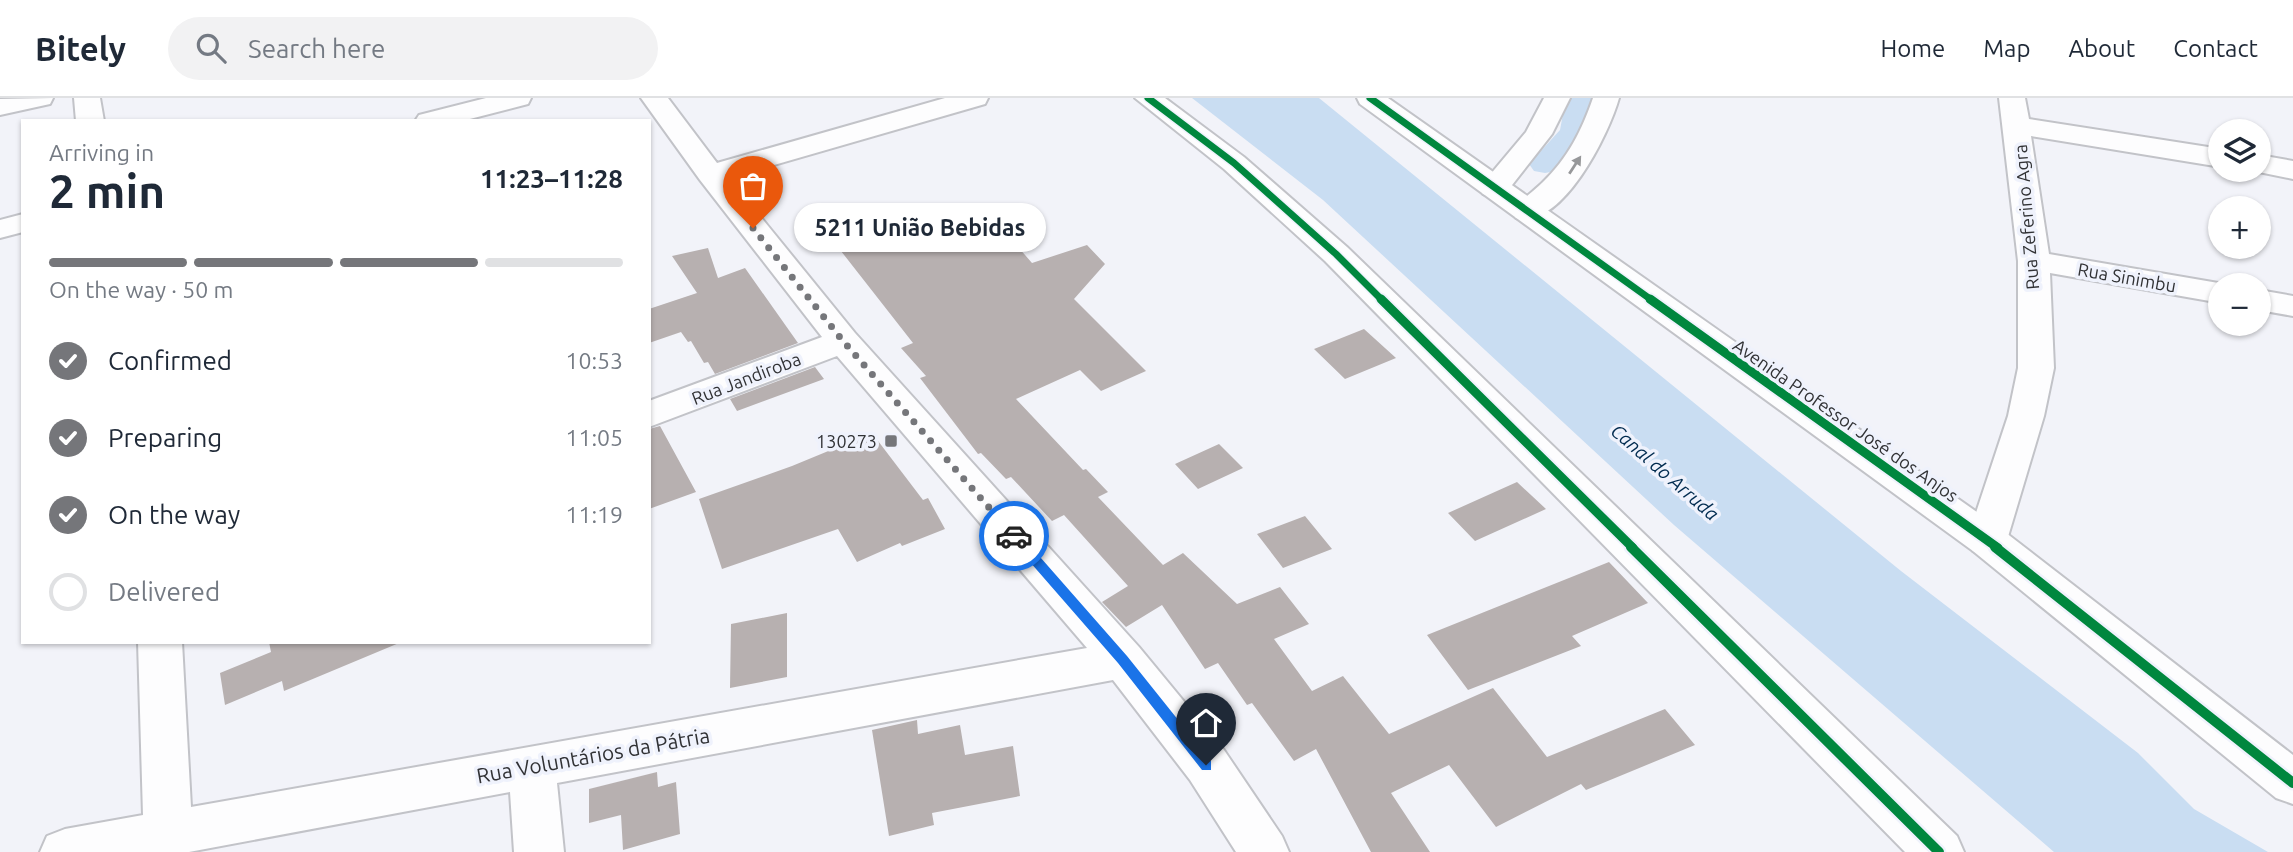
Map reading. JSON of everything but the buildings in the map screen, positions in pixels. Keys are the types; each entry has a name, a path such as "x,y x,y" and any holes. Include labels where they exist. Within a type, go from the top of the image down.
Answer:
{"street":[{"path":"0,107 40,98"},
{"path":"87,98 90,119"},
{"path":"437,119 518,98"},
{"path":"654,98 710,174 843,341 1123,660 1206,765 1264,852"},
{"path":"710,174 975,98"},
{"path":"1148,98 1234,163 1336,254 1939,852"},
{"name":"Avenida Professor José dos Anjos","path":"1370,98 1987,540 2293,783"},
{"path":"1494,188 1531,145 1549,119 1557,98"},
{"path":"1527,212 1560,186 1576,166 1598,125 1606,98"},
{"path":"2015,111 2208,155"},
{"name":"Rua Zeferino Agra","path":"1987,540 2025,416 2036,368 2034,261 2015,111"},
{"path":"2271,166 2293,170"},
{"path":"0,229 21,224"},
{"name":"Rua Sinimbu","path":"2034,261 2208,291"},
{"path":"2271,302 2293,306"},
{"name":"Rua Jandiroba","path":"651,414 843,341"},
{"path":"160,644 166,842"},
{"name":"Rua Voluntários da Pátria","path":"65,852 166,842 532,766 1123,660"},
{"path":"532,766 539,852"}],"water":[{"name":"Canal do Arruda","path":"1192,98 1319,98 1901,571 2138,753 2194,809 2268,852 2054,852 1674,525 1323,200"}],"waterway":[{"path":"1545,164 1575,132 1581,98"}],"cycle path":[{"path":"1148,98 1234,163 1336,254 1939,852"},
{"path":"1370,98 1987,540 2293,783"}],"way so far":[{"path":"753,228 843,341 1014,536"}],"place":[{"name":"5211 União Bebidas","path":"753,228"},
{"name":"130273","path":"891,441"}],"route":[{"path":"1014,536 1123,660 1206,765"}]}
